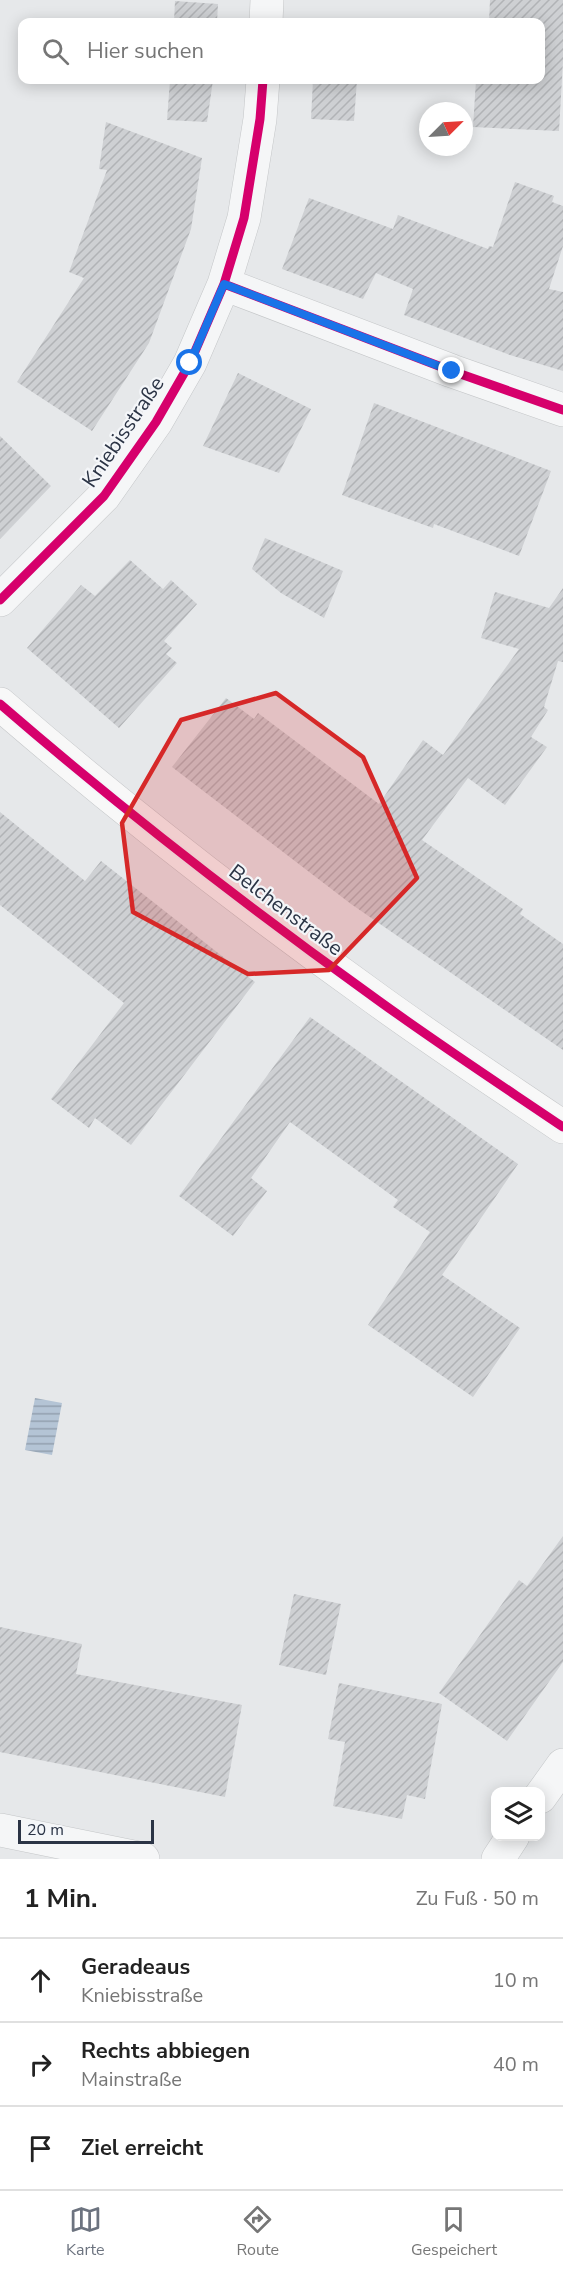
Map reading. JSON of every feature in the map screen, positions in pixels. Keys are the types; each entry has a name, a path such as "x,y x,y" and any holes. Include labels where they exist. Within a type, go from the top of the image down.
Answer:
{"street":[{"path":"266,18 267,0"},
{"name":"Kniebisstraße","path":"0,600 104,496 156,422 190,363 224,284 244,218 260,119 262,84"},
{"path":"224,284 441,367 563,410"},
{"name":"Belchenstraße","path":"0,704 99,788 268,920 370,994 563,1127"},
{"path":"545,1790 563,1765"},
{"path":"0,1830 142,1859"},
{"path":"498,1859 510,1841"}],"highlighted area":[{"path":"276,693 363,757 417,878 329,970 248,974 133,912 122,823 181,720"}],"water":[{"path":"35,1398 62,1403 52,1455 25,1450"}],"building":[{"path":"490,0 563,0 563,61 559,131 473,127 476,84 545,84 545,18 489,18"},
{"path":"175,1 218,4 217,18 174,18"},
{"path":"170,84 212,84 207,122 167,120"},
{"path":"313,84 357,84 354,121 311,119"},
{"path":"106,122 202,158 191,229 149,343 92,431 17,382 84,278 69,272 107,170 99,169"},
{"path":"515,182 554,196 552,202 563,206 563,246 549,289 563,292 563,371 510,355 404,315 413,289 376,273 363,299 282,269 309,198 393,229 398,215 488,249 489,246 493,247"},
{"path":"238,373 311,409 279,473 203,446"},
{"path":"374,403 551,471 519,556 434,524 433,528 342,495"},
{"path":"0,436 51,486 0,539"},
{"path":"265,538 343,571 324,618 281,593 252,569"},
{"path":"130,560 163,589 171,580 197,604 164,641 172,648 166,654 177,663 119,728 27,648 81,585 95,596"},
{"path":"563,588 563,662 558,661 544,707 548,710 531,737 547,747 505,805 468,778 422,840 523,909 520,914 563,944 563,1050 351,904 172,767 226,698 254,719 258,713 379,804 423,740 443,755 519,649 481,638 495,592 549,608"},
{"path":"0,812 85,881 101,861 255,982 131,1145 95,1118 89,1128 51,1099 124,1003 0,905"},
{"path":"310,1017 518,1164 442,1275 520,1328 473,1397 368,1325 430,1232 393,1207 398,1200 290,1122 251,1178 267,1191 233,1236 179,1196"},
{"path":"563,1536 563,1662 507,1741 439,1693 519,1580 527,1586"},
{"path":"294,1594 341,1604 326,1675 279,1665"},
{"path":"0,1627 82,1644 76,1674 242,1705 225,1797 0,1752"},
{"path":"339,1683 442,1704 425,1799 407,1795 402,1819 333,1806 345,1742 328,1739"}],"cycle path":[{"path":"0,600 104,496 156,422 190,363 224,284 244,218 260,119 263,84"},
{"path":"224,284 452,371 563,410"},
{"path":"0,704 181,853 274,924 416,1028 563,1127"}],"route":[{"path":"190,363 224,284 452,371"}]}
